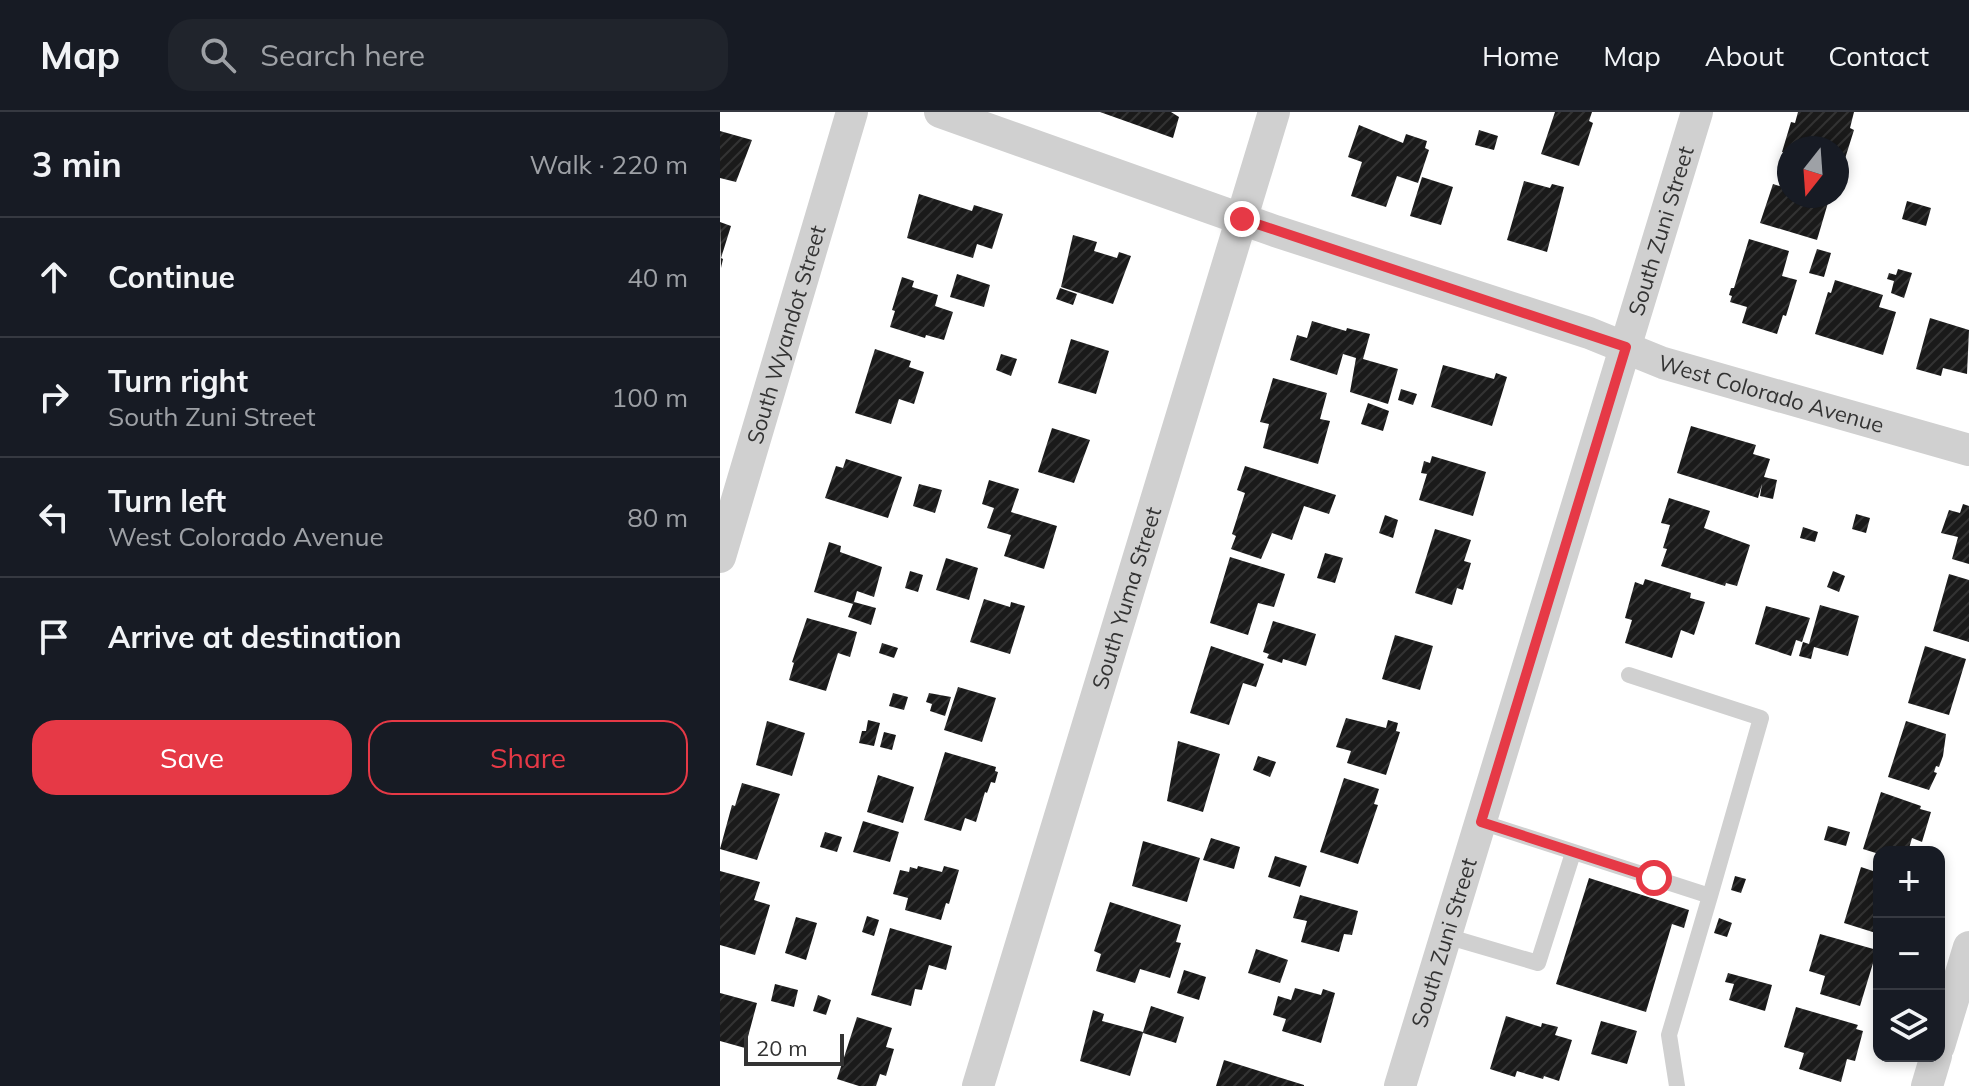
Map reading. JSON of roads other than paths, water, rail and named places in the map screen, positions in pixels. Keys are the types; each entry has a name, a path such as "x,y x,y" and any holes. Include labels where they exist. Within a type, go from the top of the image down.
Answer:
{"street":[{"name":"South Wyandot Street","path":"720,557 852,112"},
{"name":"West Colorado Avenue","path":"940,112 1242,219 1626,347 1663,363 1969,450"},
{"name":"South Yuma Street","path":"978,1086 1274,112"},
{"name":"South Zuni Street","path":"1400,1086 1697,112"},
{"path":"1945,1026 1969,947"},
{"path":"1927,1086 1934,1062"}],"lane":[{"path":"1629,675 1761,718 1669,1035 1677,1086"},
{"path":"1481,822 1710,896"},
{"path":"1446,936 1538,963 1573,853"}]}
